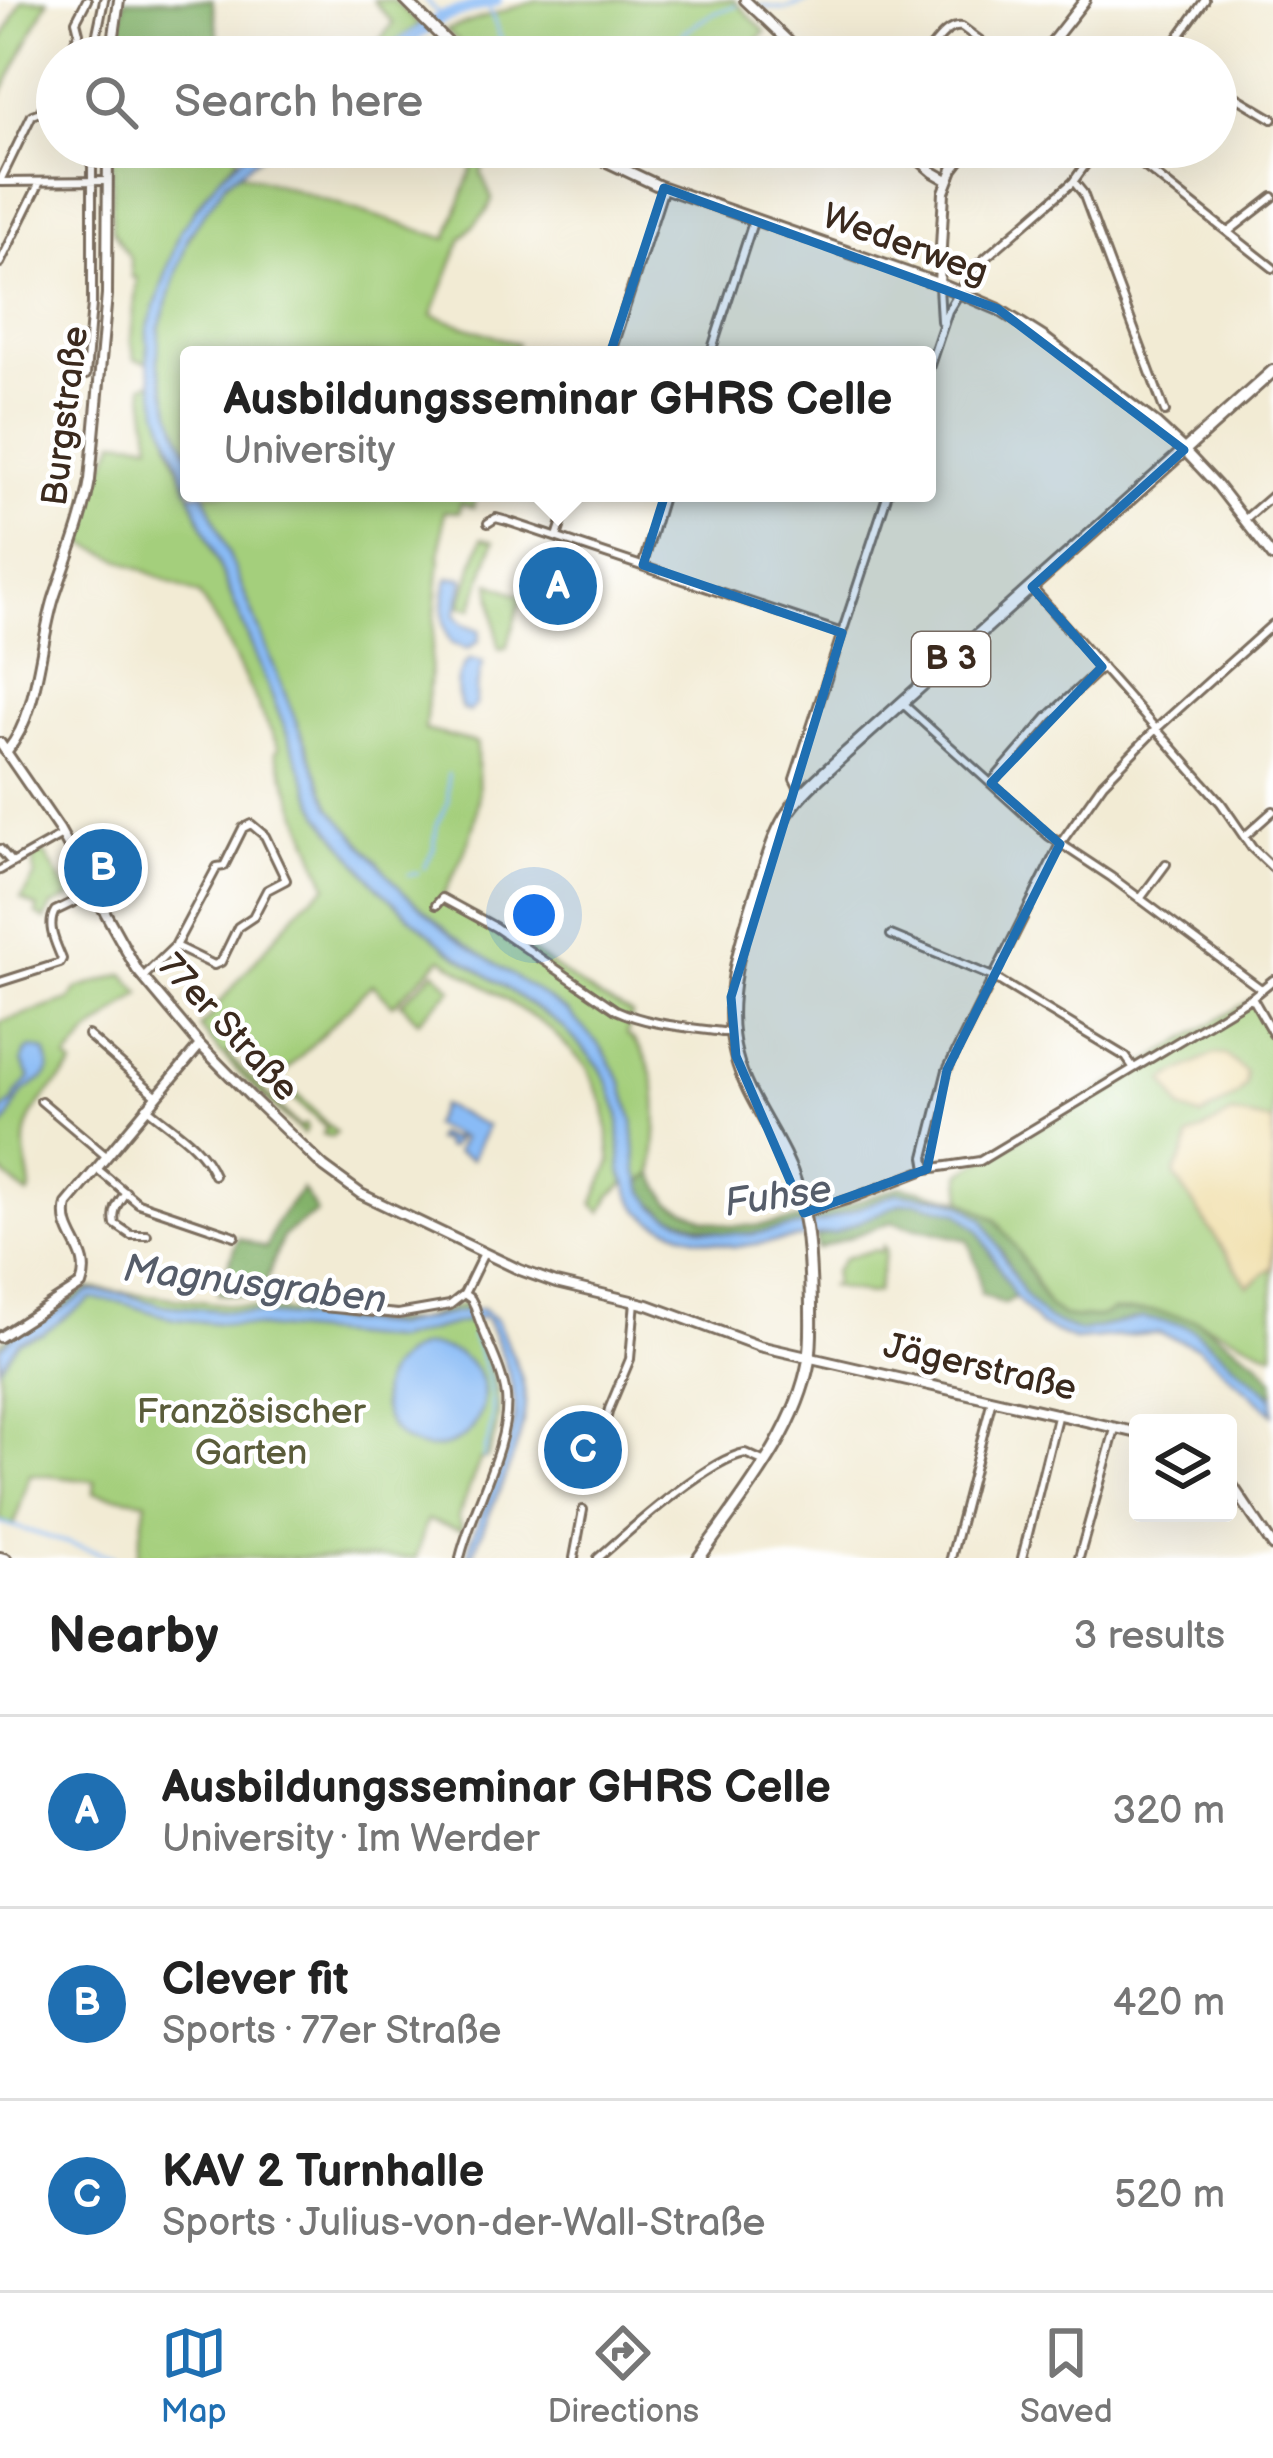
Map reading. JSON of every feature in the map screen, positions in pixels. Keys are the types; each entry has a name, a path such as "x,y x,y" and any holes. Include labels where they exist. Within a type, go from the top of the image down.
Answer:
{"main road":[{"path":"406,1 441,36"},
{"name":"Wederweg","path":"621,168 664,188 959,291 998,309 1044,338 1184,450"},
{"path":"1184,450 1273,371"},
{"name":"B 3","path":"804,1215 786,1158 742,1074 732,1032 736,968 783,821 802,795 1184,450"},
{"path":"699,1558 765,1462 801,1392 812,1337 804,1215"}],"street":[{"path":"77,36 76,21 87,0"},
{"path":"96,36 104,0"},
{"path":"114,36 119,0"},
{"path":"745,0 778,36"},
{"path":"1057,36 1085,0"},
{"path":"1180,36 1205,0"},
{"path":"945,36 956,25 974,36"},
{"path":"1237,98 1273,119"},
{"path":"36,114 0,182 108,181"},
{"name":"Burgstraße","path":"86,375 92,304 92,168"},
{"name":"Burgstraße","path":"4,747 21,733 54,599 86,503 107,295 108,168"},
{"path":"928,168 946,180"},
{"path":"942,325 939,284 946,180 955,168"},
{"path":"936,346 942,325 975,267 1083,168"},
{"path":"1147,168 1273,268"},
{"path":"0,263 40,182"},
{"path":"1073,182 1083,193 1165,412"},
{"path":"613,346 664,188"},
{"path":"1228,232 1273,196"},
{"path":"713,346 754,219"},
{"path":"1184,450 1273,557"},
{"path":"1243,521 1273,495"},
{"path":"557,537 568,502"},
{"path":"643,566 661,502"},
{"path":"802,795 794,779 885,502"},
{"path":"488,523 496,518 507,520 842,633"},
{"path":"1032,587 1273,868"},
{"path":"927,1169 925,1157 940,1087 1060,844 1103,783 1273,624"},
{"path":"991,783 1049,716 1102,667"},
{"path":"902,703 1060,844 1261,989"},
{"name":"77er Straße","path":"4,747 62,835 143,977 200,1045 344,1182 429,1227 556,1283 634,1301"},
{"path":"1245,836 1273,811"},
{"path":"143,977 175,946 217,867 224,866 243,828 251,824 265,836 286,880 267,890 253,917 238,927 221,962 214,965 175,946"},
{"path":"0,870 62,835"},
{"path":"0,849 10,862"},
{"path":"1141,899 1166,864"},
{"path":"0,982 60,963 51,917 94,892"},
{"path":"436,905 442,898 495,927 629,1016 732,1032"},
{"path":"891,934 993,977 1126,1057 1133,1067"},
{"path":"804,1215 927,1169 980,1161 1273,980"},
{"path":"1252,997 1273,1034"},
{"path":"88,1035 156,1095"},
{"path":"0,1337 81,1285 85,1265 64,1211 72,1195 200,1045"},
{"path":"41,1101 106,1156"},
{"path":"146,1107 196,1146 214,1175"},
{"path":"96,1168 147,1207 235,1236"},
{"path":"126,1192 113,1216 116,1224 131,1235 147,1235"},
{"path":"323,1307 398,1314 450,1305 462,1297 484,1253"},
{"path":"460,1558 502,1437 507,1400 476,1309 471,1299 462,1297"},
{"path":"602,1438 630,1359 634,1301"},
{"name":"Jägerstraße","path":"634,1301 759,1346 1129,1430"},
{"path":"951,1558 992,1398"},
{"path":"1022,1558 1058,1413"},
{"path":"1079,1558 1116,1427"},
{"path":"598,1558 663,1503 727,1459 745,1453 765,1462"},
{"path":"1237,1493 1273,1546"},
{"path":"574,1558 583,1510"}],"highlighted area":[{"path":"664,188 998,309 1184,450 1032,587 1102,667 991,783 1060,844 947,1070 927,1169 804,1213 736,1056 731,997 842,633 643,565 697,392 607,363"}],"green space":[{"path":"22,0 48,0 0,97 0,44"},
{"path":"124,0 212,0 218,36 119,36"},
{"path":"373,0 393,0 419,25 404,36 383,36 393,23"},
{"path":"537,0 734,0 765,32 761,36 453,36 446,30"},
{"path":"112,168 228,168 181,229 147,330 148,362 135,359 131,340 137,278 132,277 130,258 112,229"},
{"path":"472,168 483,168 492,199 462,238 432,315 516,346 180,346 180,433 158,357 163,309 192,231 238,172 447,239"},
{"path":"153,382 180,470 180,502 193,502 320,815 377,886 412,919 562,1026 609,1084 619,1113 625,1183 610,1196 602,1212 593,1204 611,1162 605,1107 587,1067 549,1028 442,958 393,1005 372,984 280,1077 336,1133 332,1137 323,1134 326,1128 235,1045 227,1054 300,1128 305,1124 303,1134 200,1027 304,903 327,886 275,752 279,748 199,595 83,543 96,485 116,440 151,443 143,385"},
{"path":"208,502 474,502 473,507 460,503 459,512 444,511 425,730 477,743 475,821 442,898 632,1014 627,1034 640,1047 654,1080 653,1174 641,1182 622,1082 601,1047 454,937 404,893 331,808"},
{"path":"482,538 494,541 472,609 460,606"},
{"path":"490,583 522,596 507,648 499,649"},
{"path":"43,851 71,897 52,906 45,920 36,914 38,908 21,899 35,876 33,857"},
{"path":"435,971 452,989 418,1021 401,1003"},
{"path":"124,974 141,993 89,1034 67,1060 73,1066 28,1125 28,1195 0,1171 0,1022 70,1000 77,989"},
{"path":"1251,1000 1273,1040 1273,1354 1196,1320 1113,1311 1100,1317 1063,1316 1048,1306 996,1220 963,1200 961,1173"},
{"path":"653,1174 669,1202 731,1226 810,1218 901,1186 963,1200 996,1220 1048,1306 1063,1316 1153,1311 1196,1320 1258,1361 1273,1380 1273,1397 1195,1331 1142,1318 1079,1332 1045,1318 1023,1293 1001,1250 962,1204 949,1199 897,1193 822,1222 752,1234 722,1233 669,1215 648,1200 641,1182"},
{"path":"302,1189 317,1212 283,1236 260,1298 218,1294 238,1238 266,1248 277,1221"},
{"path":"916,1202 959,1212 975,1225 1015,1297 1004,1304 981,1294 968,1240 891,1222 817,1249 816,1237 890,1207"},
{"path":"883,1246 877,1292 828,1286 834,1286 834,1272 844,1258 881,1252"},
{"name":"Französischer Garten","path":"88,1288 376,1322 415,1321 466,1303 494,1378 498,1415 487,1458 480,1460 458,1517 463,1531 427,1520 416,1558 137,1558 146,1501 94,1493 95,1481 30,1474 14,1526 0,1521 0,1343"}],"sand":[{"path":"1214,1054 1226,1055 1246,1073 1246,1085 1201,1117 1181,1109 1164,1080"},
{"path":"1232,1114 1273,1122 1273,1267 1248,1286 1174,1175 1188,1138"}],"water":[{"path":"229,168 245,168 227,181 189,235 159,328 158,361 180,434 180,467 160,413 148,362 147,330 181,229"},
{"path":"194,502 208,502 331,808 404,893 454,937 568,1012 601,1047 622,1082 633,1121 637,1170 656,1208 701,1228 752,1234 822,1222 897,1193 949,1199 983,1219 1023,1293 1045,1318 1079,1332 1142,1318 1183,1325 1273,1397 1273,1414 1198,1347 1159,1333 1074,1340 1041,1326 1015,1297 979,1231 958,1212 901,1203 834,1233 735,1247 653,1221 640,1211 621,1171 619,1113 599,1066 562,1026 412,919 377,886 320,815"},
{"path":"448,578 464,581 455,615 463,624 480,630 479,641 467,649 451,643 445,628"},
{"path":"470,659 483,662 476,705 469,712 462,709 458,689 461,670"},
{"path":"32,1048 45,1051 49,1070 20,1097 0,1130 2,1111 30,1078 22,1062"},
{"path":"441,1105 487,1126 472,1159 456,1152 462,1138 449,1148 435,1140 437,1134 451,1140 455,1136 432,1125"},
{"path":"90,1291 124,1294 160,1305 393,1326 482,1309 497,1320 518,1368 525,1399 513,1457 472,1558 468,1558 470,1544 504,1458 515,1410 505,1364 483,1317 394,1340 174,1319 120,1302 91,1299 42,1334 19,1341 0,1367 0,1349 17,1332 39,1324"},
{"path":"422,1346 463,1357 480,1377 483,1389 478,1419 467,1434 451,1444 429,1448 410,1443 395,1431 381,1396 386,1377 399,1360"}],"waterway":[{"path":"426,0 442,17"},
{"name":"Fuhse","path":"414,36 442,17 496,0"},
{"path":"760,6 785,9 811,0"},
{"path":"487,3 500,36"},
{"path":"682,36 715,13 736,6"},
{"path":"424,868 448,803 448,774"},
{"path":"409,875 418,873"},
{"path":"472,1335 492,1395 492,1423 483,1458"},
{"path":"0,1522 116,1558"}],"place":[{"name":"Ausbildungsseminar GHRS Celle","path":"558,586"},
{"name":"Clever fit","path":"103,868"},
{"name":"KAV 2 Turnhalle","path":"583,1450"}],"water label":[{"name":"Magnusgraben","path":"255,1285"}]}
